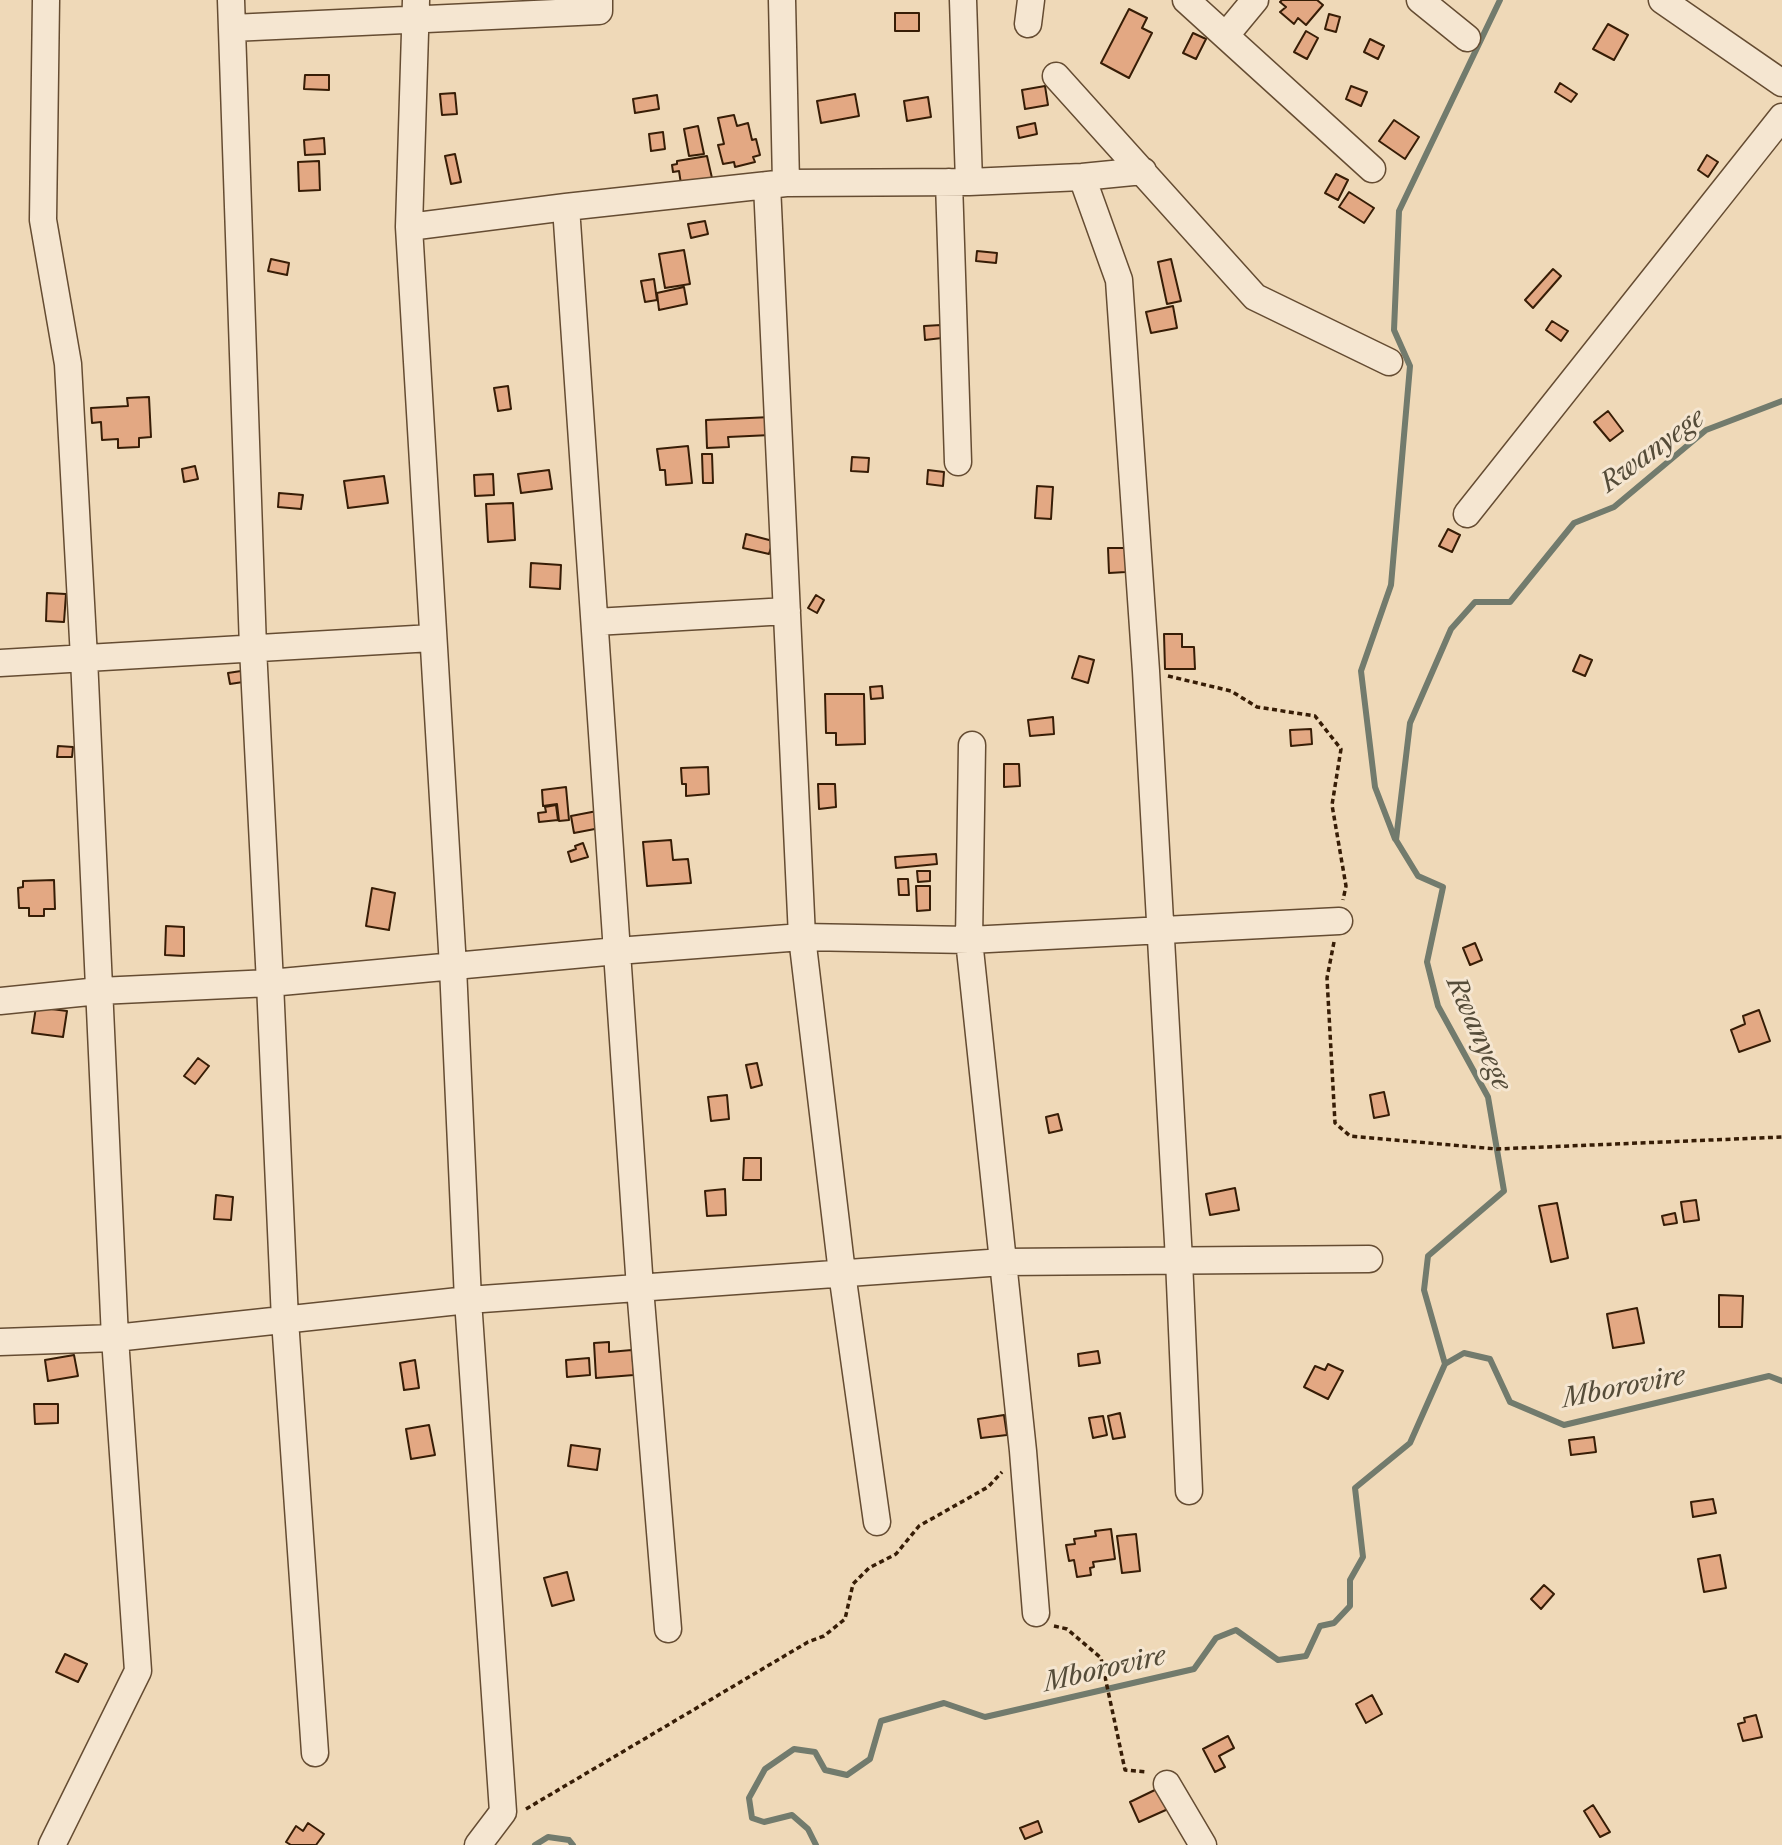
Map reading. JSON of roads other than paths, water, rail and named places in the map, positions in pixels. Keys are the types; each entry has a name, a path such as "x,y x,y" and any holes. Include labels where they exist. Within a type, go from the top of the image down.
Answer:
{"street":[{"path":"46,0 43,220 68,364 115,1338 138,1671 52,1845"},
{"path":"231,0 253,648 285,1320 315,1754"},
{"path":"232,28 415,9 599,11 599,0"},
{"path":"782,0 776,184 787,611 802,937 842,1273 877,1522"},
{"path":"958,462 959,182 964,0"},
{"path":"1186,0 1372,169"},
{"path":"1226,35 1255,0"},
{"path":"1420,0 1467,38"},
{"path":"1661,0 1782,83"},
{"path":"415,9 409,227 453,967 468,1300 503,1812 478,1845"},
{"path":"1056,76 1255,297 1389,362"},
{"path":"1467,514 1782,117"},
{"path":"409,227 776,184 959,182 1082,177 1143,171"},
{"path":"1082,177 1119,280 1146,671 1179,1260 1189,1491"},
{"path":"566,207 640,1288 668,1629"},
{"path":"594,622 787,611"},
{"path":"0,663 432,639"},
{"path":"972,745 969,940 1023,1451 1036,1613"},
{"path":"0,1000 99,991 270,983 802,937 969,940 1339,921"},
{"path":"0,1342 115,1338 468,1300 1003,1262 1368,1259"},
{"path":"1167,1784 1203,1845"}],"waterway":[{"path":"1395,839 1375,787 1361,671 1391,585 1410,366 1394,330 1399,211 1500,0"},
{"name":"Rwanyege","path":"1445,1364 1424,1290 1428,1256 1504,1191 1488,1097 1438,1006 1427,962 1443,887 1418,876 1396,840 1410,723 1451,629 1475,602 1510,602 1574,523 1614,507 1706,430 1782,401"},
{"name":"Mborovire","path":"816,1845 808,1829 792,1815 764,1822 752,1818 749,1798 765,1769 794,1749 815,1752 825,1770 847,1775 870,1759 881,1721 944,1703 985,1717 1194,1669 1216,1638 1236,1630 1278,1660 1306,1656 1320,1626 1334,1623 1350,1606 1350,1580 1363,1557 1355,1488 1410,1443 1445,1364 1464,1353 1490,1359 1510,1402 1564,1425 1769,1376 1782,1381"},
{"name":"Mborovire","path":"535,1845 548,1837 569,1840 573,1845"}]}
